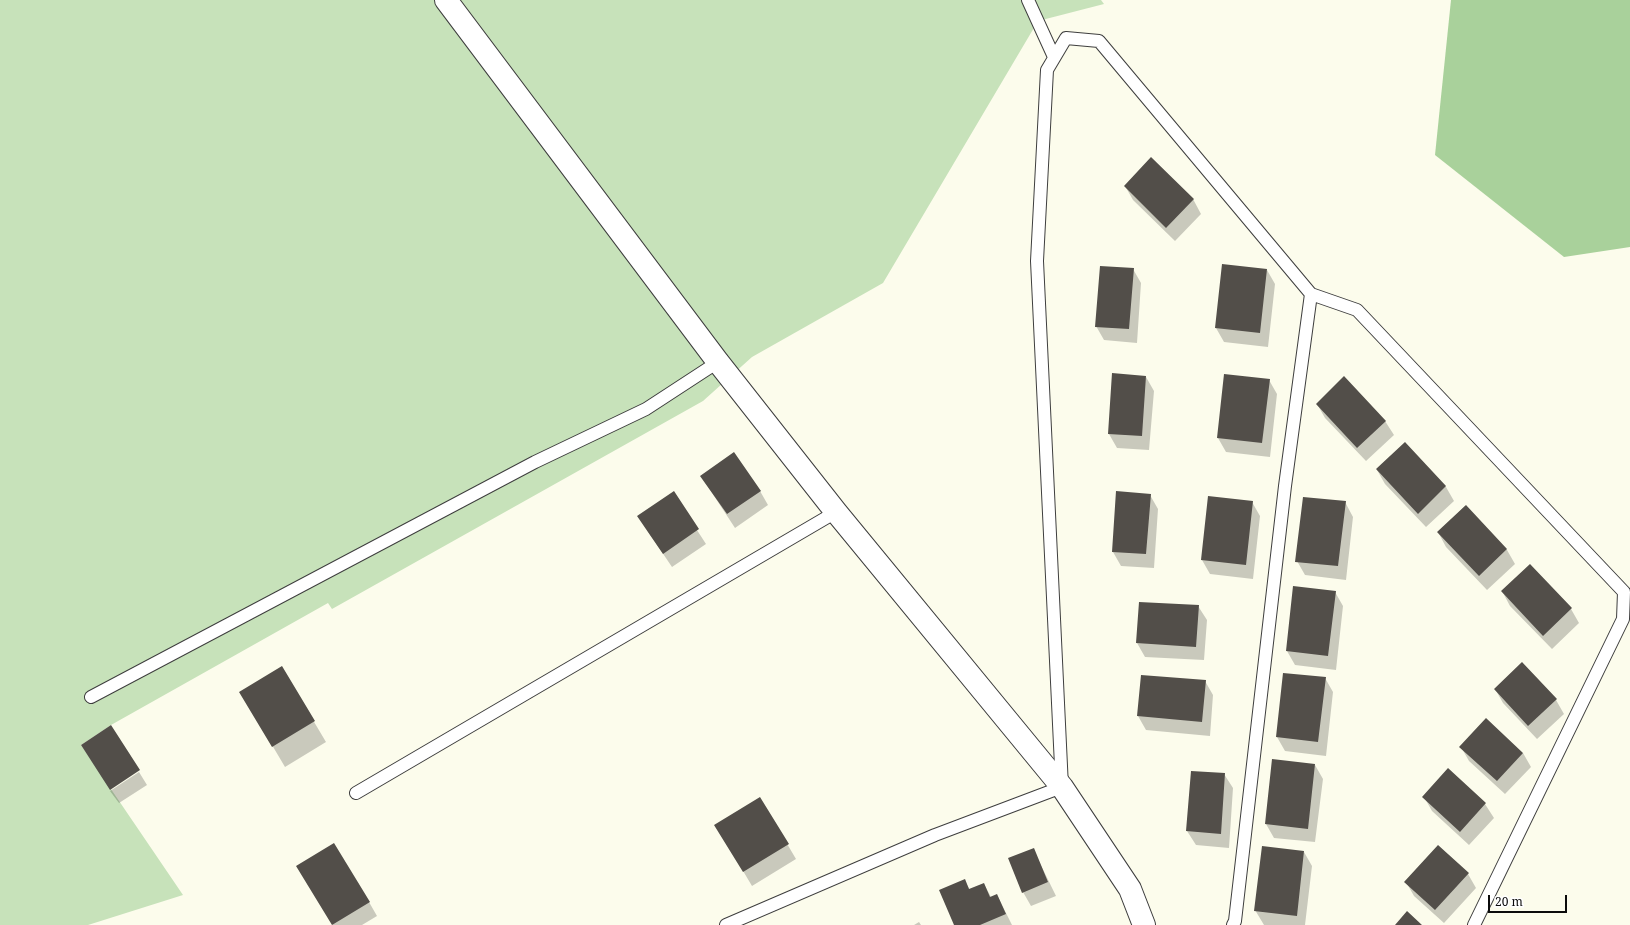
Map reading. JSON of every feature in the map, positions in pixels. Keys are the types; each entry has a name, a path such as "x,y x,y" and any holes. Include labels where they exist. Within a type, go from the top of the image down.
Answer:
{"street":[{"path":"446,0 718,362 836,512 1062,786 1130,889 1144,925"}],"lane":[{"path":"1028,0 1054,57"},
{"path":"726,925 935,835 1062,786 1037,261 1047,70 1066,38 1099,41 1310,294 1357,310 1624,592 1623,619 1474,925"},
{"path":"1233,925 1235,921 1285,486 1310,294"},
{"path":"91,697 535,462 646,409 718,362"},
{"path":"356,793 836,512"}],"green space":[{"path":"0,0 1101,0 1104,4 1038,21 883,283 752,357 703,401 332,609 328,603 111,725 81,745 183,895 88,925 0,925"},
{"path":"1451,0 1630,0 1630,247 1564,257 1435,155"}],"building":[{"path":"1151,157 1194,199 1166,228 1124,186"},
{"path":"1222,264 1267,269 1260,333 1215,328"},
{"path":"1100,266 1134,268 1129,329 1095,327"},
{"path":"1112,373 1146,376 1142,436 1108,434"},
{"path":"1224,374 1270,379 1262,443 1217,438"},
{"path":"1344,376 1386,421 1357,448 1316,404"},
{"path":"1405,442 1446,486 1418,514 1376,469"},
{"path":"734,452 761,491 727,514 700,476"},
{"path":"674,491 699,529 663,554 637,516"},
{"path":"1116,491 1151,494 1146,554 1112,552"},
{"path":"1208,496 1253,501 1246,565 1201,560"},
{"path":"1303,497 1346,501 1338,566 1295,562"},
{"path":"1466,505 1507,549 1479,576 1437,532"},
{"path":"1530,564 1572,608 1543,636 1501,591"},
{"path":"1293,586 1336,591 1328,656 1286,651"},
{"path":"1139,602 1199,605 1196,647 1136,643"},
{"path":"1522,662 1557,699 1528,726 1494,689"},
{"path":"282,666 315,721 272,747 239,692"},
{"path":"1283,673 1326,677 1318,742 1276,737"},
{"path":"1141,675 1206,680 1202,722 1137,716"},
{"path":"1486,718 1523,753 1497,781 1459,747"},
{"path":"111,725 140,770 110,790 81,745"},
{"path":"1272,759 1315,764 1308,829 1265,824"},
{"path":"1448,768 1486,803 1460,832 1422,797"},
{"path":"1191,771 1225,773 1221,834 1186,831"},
{"path":"760,797 789,844 743,872 714,825"},
{"path":"334,843 370,902 332,925 296,866"},
{"path":"1438,845 1469,873 1435,910 1404,882"},
{"path":"1262,846 1304,851 1297,916 1254,911"},
{"path":"1034,848 1048,882 1022,893 1008,858"},
{"path":"965,879 969,889 984,883 990,897 997,894 1006,914 980,925 954,925 939,890"},
{"path":"1407,911 1422,925 1395,925"}]}
